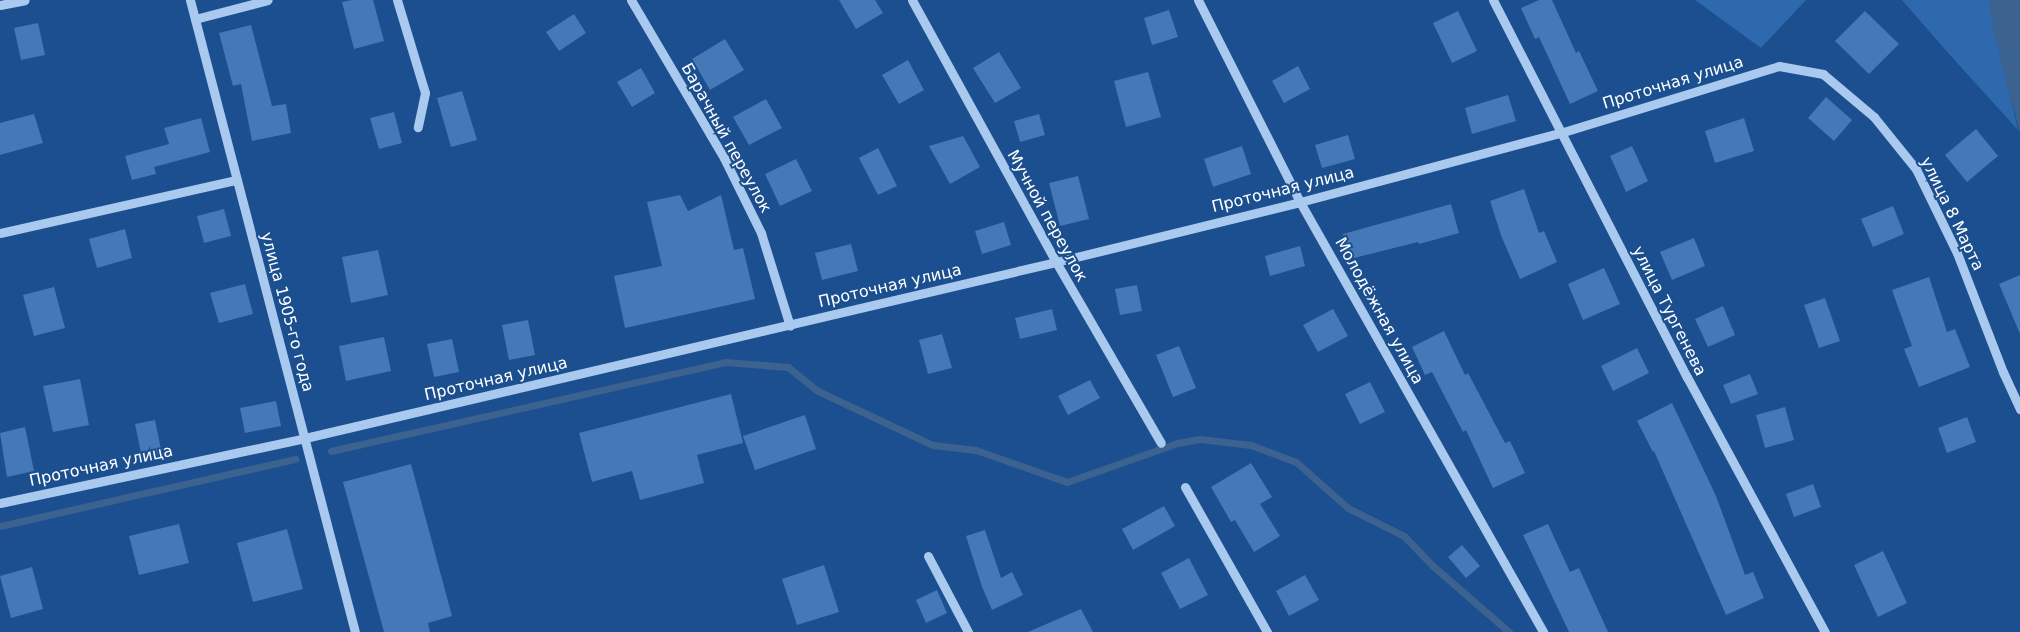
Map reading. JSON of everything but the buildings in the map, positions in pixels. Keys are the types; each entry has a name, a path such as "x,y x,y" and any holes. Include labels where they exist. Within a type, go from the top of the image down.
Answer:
{"street":[{"path":"0,5 25,0"},
{"name":"улица 1905-го года","path":"190,0 355,632"},
{"path":"195,19 268,0"},
{"path":"397,0 425,94 418,127"},
{"name":"Барачный переулок","path":"631,0 724,158 761,233 790,326"},
{"name":"Мучной переулок","path":"912,0 1056,262 1161,444"},
{"name":"Молодёжная улица","path":"1198,0 1300,202 1543,632"},
{"name":"улица Тургенева","path":"1493,0 1682,369 1825,632"},
{"name":"Проточная улица","path":"0,503 305,438 790,326 1056,262 1300,202 1560,133 1779,66"},
{"name":"улица 8 Марта","path":"1779,66 1823,74 1874,117 1916,169 1957,253 2003,372 2020,409"},
{"path":"0,233 236,180"},
{"path":"1185,487 1267,632"},
{"path":"928,556 968,632"}],"shaded area":[{"path":"1695,0 1806,0 1761,48"},
{"path":"1902,0 1989,0 2018,130 1949,54"},
{"path":"1989,0 2020,0 2020,133 1994,34"}],"waterway":[{"path":"331,451 725,362 788,367 818,391 933,445 976,450 1067,482 1177,443 1200,439 1251,445 1296,462 1348,508 1404,536 1433,566 1509,632"},
{"path":"0,526 296,459"}]}
